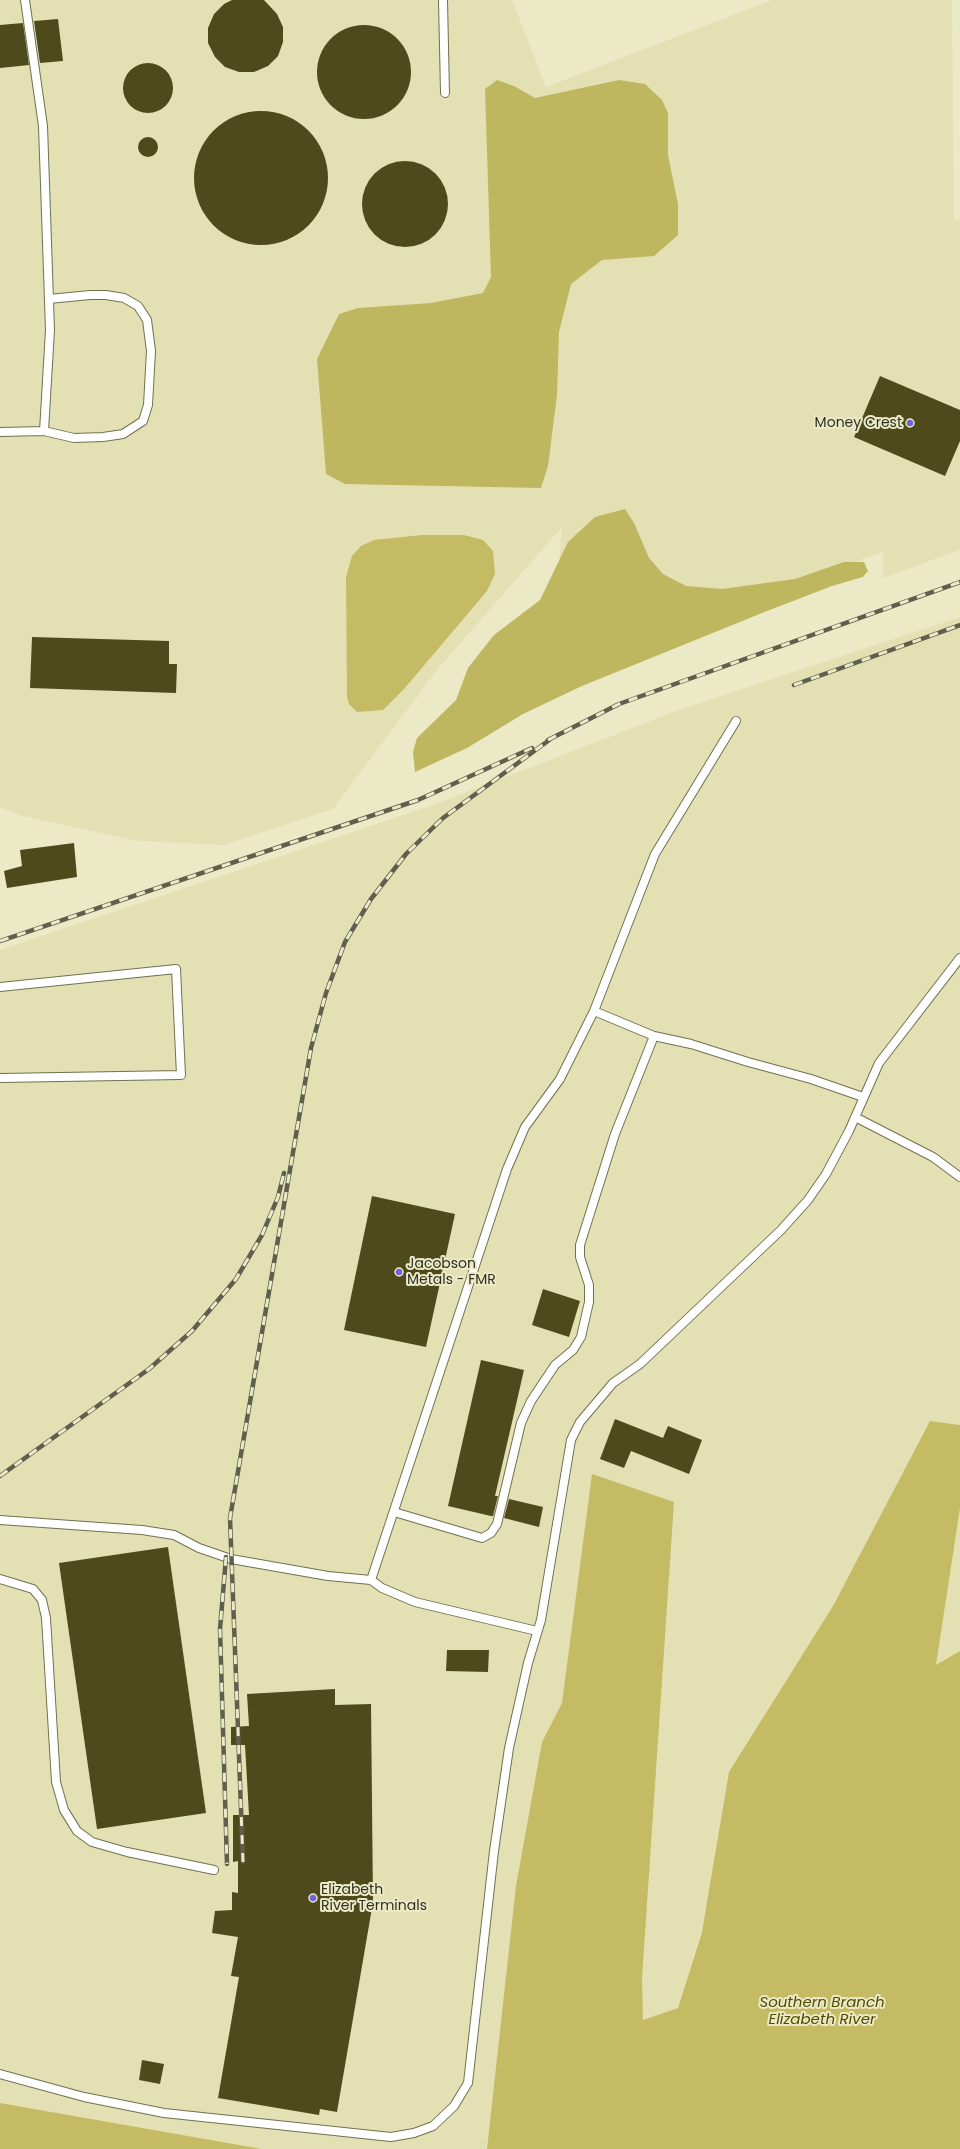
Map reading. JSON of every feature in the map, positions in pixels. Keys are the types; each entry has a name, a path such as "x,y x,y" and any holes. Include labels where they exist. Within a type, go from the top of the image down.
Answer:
{"lane":[{"path":"25,0 43,126 50,330 44,431"},
{"path":"442,0 445,93"},
{"path":"0,432 44,431 74,438 103,437 123,434 143,421 148,405 151,351 147,320 138,306 124,298 106,295 49,299"},
{"path":"370,1580 394,1512 507,1169 525,1127 560,1078 594,1011 655,854 736,721"},
{"path":"0,2074 84,2097 164,2113 391,2137 414,2133 433,2126 454,2106 468,2083 494,1851 509,1748 528,1663 537,1631 557,1531 571,1440 580,1422 613,1383 640,1364 781,1230 808,1200 826,1174 879,1063 895,1040 960,958"},
{"path":"0,987 176,969 181,1075 0,1078"},
{"path":"594,1011 654,1036 691,1044 748,1062 811,1079 863,1097"},
{"path":"394,1512 482,1538 491,1534 497,1524 521,1423 531,1401 555,1365 573,1350 582,1337 589,1302 589,1285 580,1257 580,1245 615,1134 654,1036"},
{"path":"854,1117 933,1157 960,1177"},
{"path":"0,1520 142,1530 174,1535 199,1548 231,1559 328,1576 370,1580 382,1588 415,1602 537,1631"},
{"path":"0,1579 33,1589 42,1600 46,1618 56,1782 64,1810 77,1831 92,1842 127,1852 214,1870"}],"shaded area":[{"path":"0,0 512,0 546,87 772,0 952,0 954,219 960,220 960,550 883,578 883,552 674,628 553,647 562,527 436,671 333,809 223,845 139,841 22,816 0,807"},
{"path":"497,80 514,86 535,98 619,80 645,84 662,100 668,113 668,155 678,204 678,235 654,256 602,260 571,284 559,332 557,395 548,466 541,488 345,484 326,474 317,359 339,314 358,308 431,303 483,293 491,277 485,89"},
{"path":"625,509 634,523 649,558 663,574 686,586 722,589 795,579 844,562 864,562 868,571 863,577 832,586 762,613 582,686 523,714 467,748 415,772 413,752 417,738 456,700 468,668 494,635 540,600 568,542 595,517"},
{"path":"960,617 960,1425 930,1421 833,1606 767,1711 678,2008 643,2021 642,1978 562,1703 542,1742 499,2050 487,2149 262,2149 0,2103 0,950 433,805 676,711"},
{"path":"960,1508 960,1651 936,1665"}],"water":[{"path":"422,535 464,535 483,540 493,551 495,574 487,591 404,689 383,710 357,712 349,704 347,697 346,577 352,556 361,546 374,540"},
{"name":"Southern Branch Elizabeth River","path":"930,1421 960,1425 960,1508 936,1665 960,1651 960,2149 487,2149 516,1886 542,1742 562,1703 592,1474 674,1502 642,1978 643,2020 678,2008 702,1932 729,1772 833,1606"},
{"path":"0,2103 262,2149 0,2149"}],"building":[{"path":"232,0 264,0 277,14 283,27 283,42 278,56 268,66 254,72 239,72 225,67 215,57 208,43 208,28 214,14 224,4"},
{"path":"58,19 63,61 40,63 34,21"},
{"path":"23,23 29,65 0,68 0,25"},
{"path":"364,25 382,29 397,39 407,54 411,72 407,90 397,105 382,115 364,119 346,115 331,105 321,90 317,72 321,54 331,39 346,29"},
{"path":"148,63 162,67 169,74 173,88 169,102 162,109 148,113 134,109 127,102 123,88 127,74 134,67"},
{"path":"268,111 293,119 304,126 313,135 323,152 327,165 327,191 323,204 313,221 304,230 287,240 274,244 254,245 229,237 218,230 209,221 199,204 195,191 194,171 202,146 209,135 218,126 235,116 248,112"},
{"path":"148,137 155,140 158,147 155,154 148,157 141,154 138,147 141,140"},
{"path":"405,161 422,164 436,173 445,187 448,204 445,221 436,235 422,244 405,247 388,244 374,235 365,221 362,204 365,187 374,173 388,164"},
{"name":"Money Crest","path":"880,376 960,410 960,441 945,476 854,437"},
{"path":"32,637 169,641 169,664 177,664 176,693 30,688"},
{"path":"74,843 77,877 7,888 4,871 22,866 20,850"},
{"name":"Jacobson Metals - FMR","path":"372,1196 455,1214 426,1347 344,1330"},
{"path":"543,1289 580,1301 569,1337 532,1325"},
{"path":"481,1360 524,1370 495,1496 498,1496 493,1516 448,1506"},
{"path":"615,1419 663,1438 668,1426 702,1440 689,1474 631,1451 624,1468 600,1459"},
{"path":"509,1499 543,1507 539,1527 504,1518"},
{"path":"168,1547 206,1813 97,1829 59,1563"},
{"path":"447,1650 489,1650 488,1672 446,1671"},
{"name":"Elizabeth River Terminals","path":"335,1689 335,1705 371,1704 373,1902 337,2112 320,2109 319,2115 218,2098 239,1977 231,1976 238,1937 212,1933 215,1911 232,1910 232,1892 238,1893 238,1861 233,1862 233,1815 249,1815 245,1745 231,1745 231,1727 249,1726 247,1694"},
{"path":"142,2060 164,2064 160,2084 139,2080"}],"railway":[{"path":"548,740 619,704 960,582"},
{"path":"794,685 960,625"},
{"path":"243,1862 230,1518 311,1048 326,993 345,942 371,899 406,854 443,818 552,738"},
{"path":"0,941 418,800 532,748"},
{"path":"0,1476 149,1369 192,1331 236,1279 262,1235 278,1197 284,1173"},
{"path":"226,1557 220,1629 227,1864"}],"place":[{"name":"Money Crest","path":"910,423"},
{"name":"Jacobson Metals - FMR","path":"399,1272"},
{"name":"Elizabeth River Terminals","path":"313,1898"}]}
